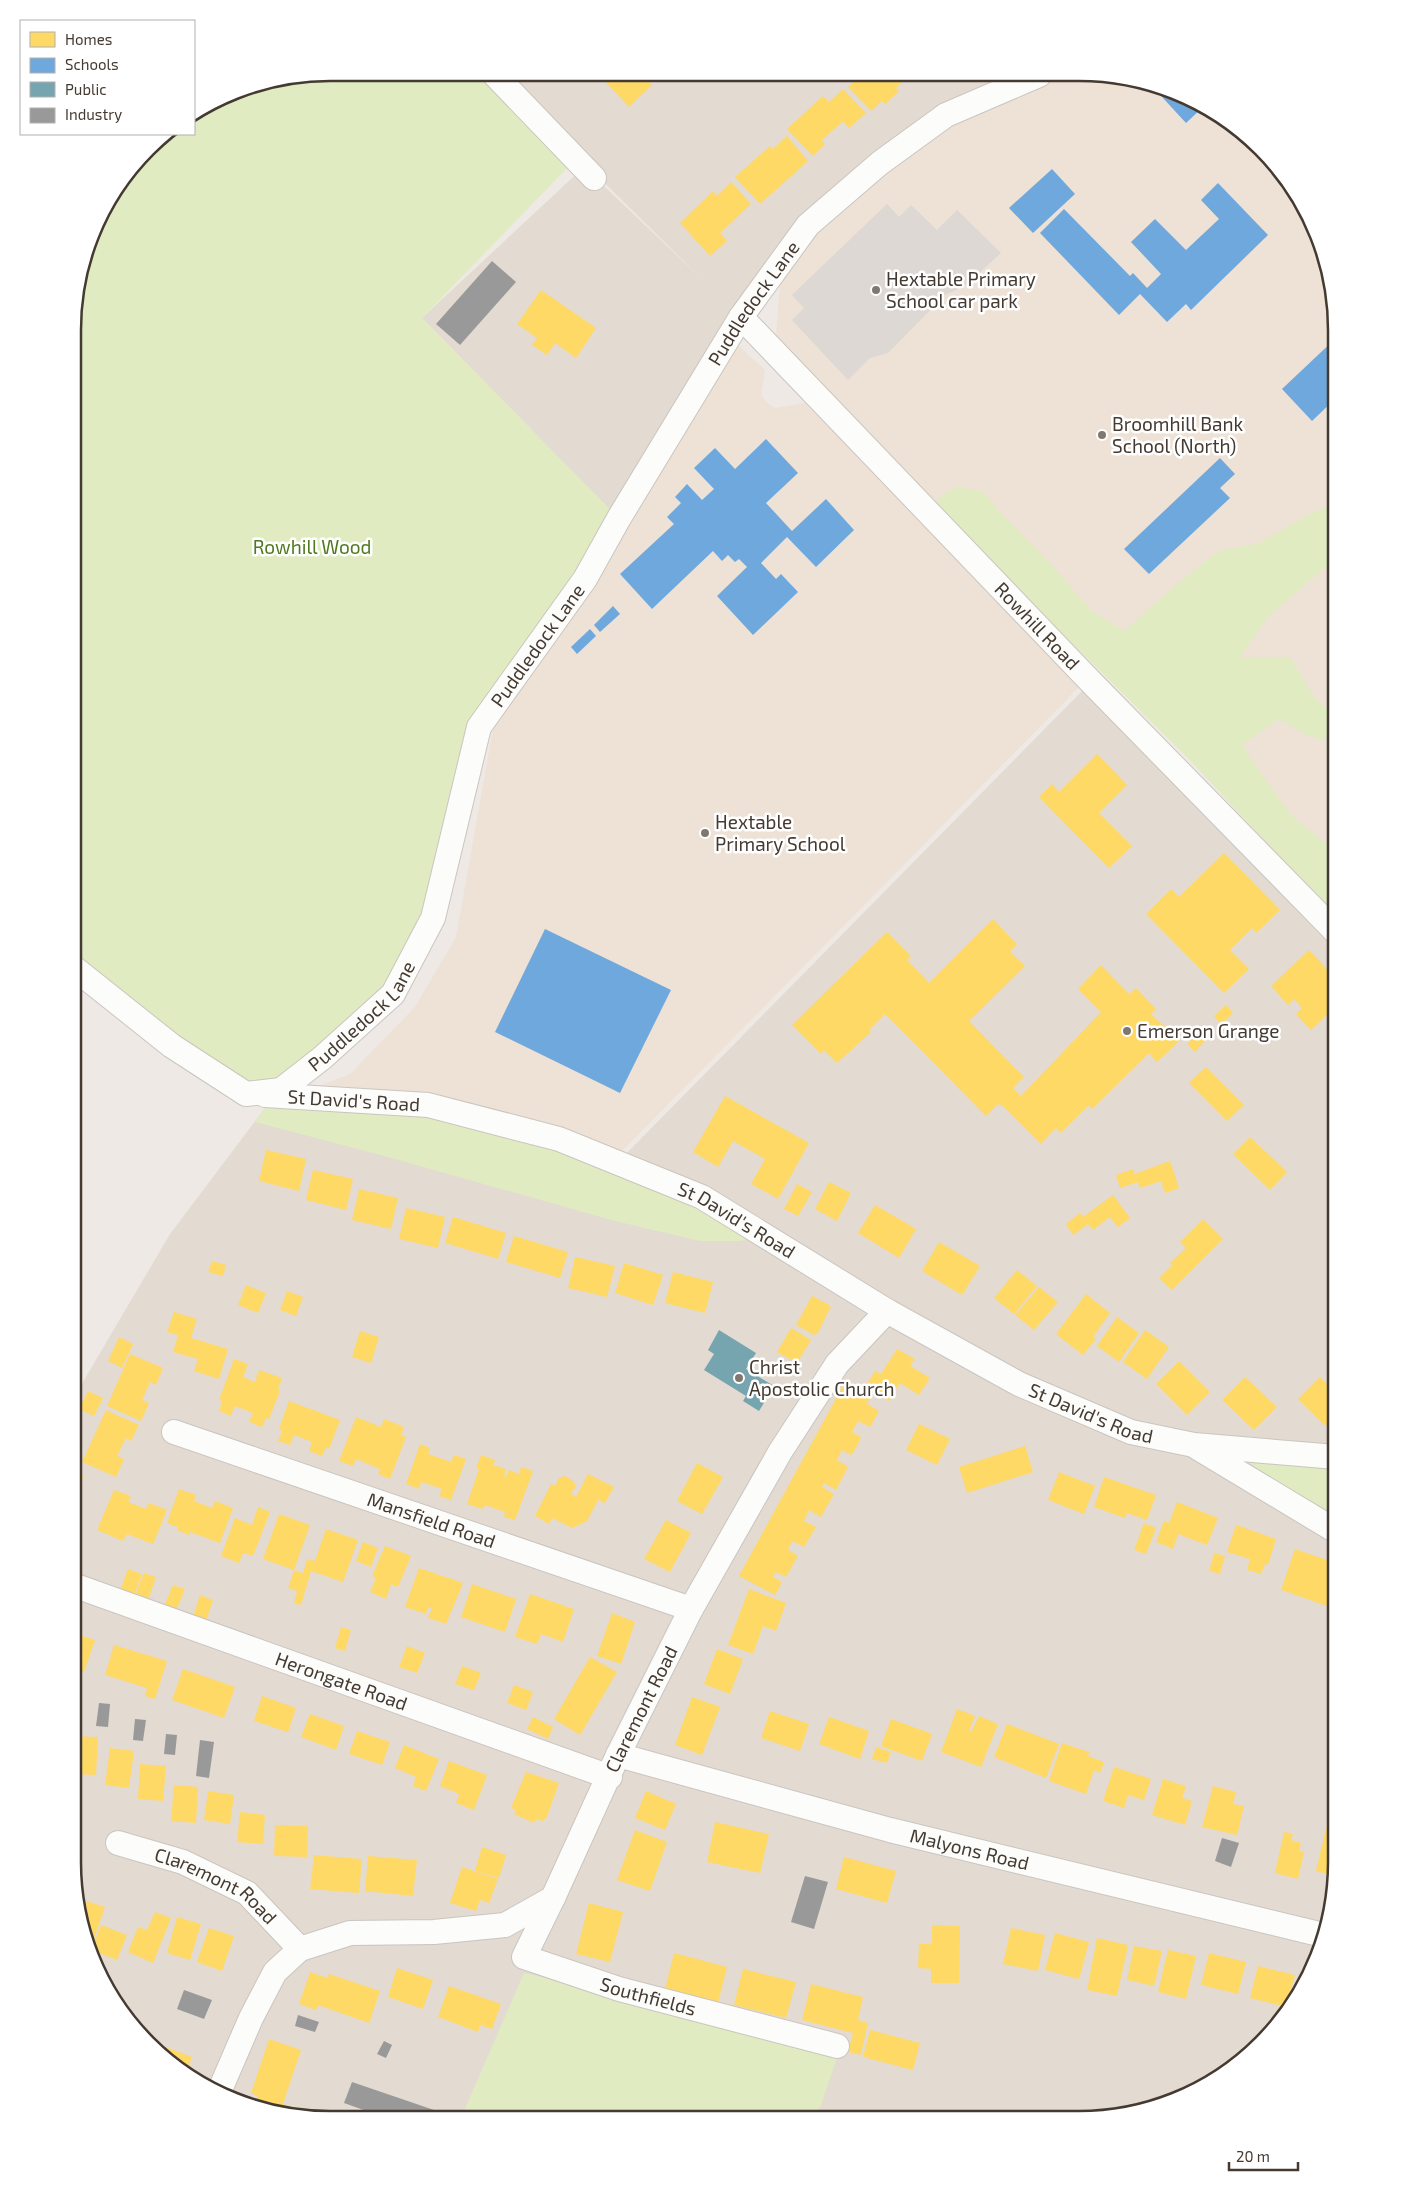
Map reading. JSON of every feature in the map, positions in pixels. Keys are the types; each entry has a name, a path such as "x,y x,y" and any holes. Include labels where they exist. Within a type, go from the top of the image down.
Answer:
{"street":[{"path":"501,81 594,178"},
{"name":"Puddledock Lane","path":"246,1094 281,1090 322,1058 393,994 433,918 479,727 585,580 619,518 741,317 808,224 880,163 946,115 1023,81"},
{"name":"Rowhill Road","path":"741,317 1091,682 1328,924"},
{"path":"81,974 172,1046 246,1094"},
{"name":"St David's Road","path":"246,1094 428,1105 559,1139 702,1197 888,1311 1019,1384 1131,1432 1194,1445 1328,1455"},
{"name":"Claremont Road","path":"553,1898 610,1777 618,1755 691,1609 780,1452 837,1364 888,1311"},
{"name":"Mansfield Road","path":"174,1432 691,1609"},
{"name":"St David's Road","path":"1194,1445 1328,1526"},
{"name":"Herongate Road","path":"81,1589 610,1777"},
{"name":"Malyons Road","path":"618,1755 890,1830 1317,1934"},
{"name":"Claremont Road","path":"118,1843 183,1862 247,1893 300,1949"},
{"path":"222,2086 251,2018 275,1972 300,1949 350,1934 434,1932 505,1924 553,1898"},
{"name":"Southfields","path":"553,1898 524,1957 619,1989 837,2046"}],"shaded area":[{"path":"501,81 1034,81 808,225 618,518 422,318 584,167 706,283"},
{"name":"Broomhill Bank School (North)","path":"1045,81 1111,83 1159,94 1189,107 1217,123 1243,143 1266,166 1286,192 1302,220 1315,250 1323,282 1328,331 1328,906 1187,757 933,503 776,337 780,282 817,234 888,169 952,121"},
{"name":"Hextable Primary School car park","path":"887,204 899,217 911,205 937,230 957,210 1001,253 965,286 945,295 888,353 870,358 848,380 792,320 804,308 792,295"},
{"name":"Hextable Primary School","path":"737,344 765,370 761,395 766,402 775,408 805,403 1082,684 617,1156 302,1093 350,1074 415,1007 456,937 493,729 596,582 625,521"},
{"path":"1091,682 1328,919 1328,1861 1326,1894 1315,1942 1302,1972 1286,2000 1255,2038 1217,2069 1189,2085 1159,2098 1111,2109 1078,2111 331,2111 298,2109 250,2098 220,2085 192,2069 154,2038 123,2000 107,1972 94,1942 83,1894 81,1861 81,1385 170,1234 274,1096 618,1162"}],"green space":[{"name":"Rowhill Wood","path":"331,81 488,81 570,165 422,318 618,518 478,726 430,919 391,993 280,1087 248,1091 81,971 81,331 86,282 100,235 123,192 143,166 166,143 176,135 195,135 195,121 220,107 250,94 298,83"},
{"path":"955,486 984,492 998,510 1051,564 1092,611 1124,631 1171,589 1218,551 1259,543 1311,513 1328,506 1328,565 1269,616 1240,657 1290,657 1314,697 1328,710 1328,729 1325,741 1307,735 1279,719 1243,744 1253,762 1292,816 1328,845 1328,906 1187,757 933,503"},
{"path":"274,1096 429,1106 559,1139 762,1234 741,1241 700,1241 615,1221 388,1157 255,1122"},
{"path":"1200,1448 1328,1457 1328,1523"},
{"path":"524,1973 841,2046 820,2108 814,2111 464,2111"}],"building: Homes":[{"path":"605,81 649,81 652,85 629,107"},
{"path":"854,81 904,81 896,88 899,91 885,104 882,101 871,111 848,87"},
{"path":"843,89 866,113 849,128 843,121 822,140 825,144 813,156 787,129 823,96 829,102"},
{"path":"787,136 808,161 760,204 735,177 770,146 773,149"},
{"path":"731,182 751,204 720,233 727,241 710,256 680,223 713,191 717,196"},
{"path":"541,290 596,328 576,358 555,343 547,355 532,345 537,338 517,324"},
{"path":"1097,754 1127,785 1099,813 1132,846 1109,868 1039,797 1052,784 1059,792"},
{"path":"1224,853 1280,910 1256,933 1252,928 1230,950 1249,969 1224,993 1146,914 1171,889 1179,897"},
{"name":"Emerson Grange","path":"993,919 1017,944 1010,952 1025,966 969,1021 1024,1077 1013,1088 1021,1096 1101,1012 1078,989 1101,965 1129,994 1136,988 1156,1009 1151,1014 1180,1040 1157,1062 1149,1053 1092,1109 1089,1105 1061,1133 1056,1128 1041,1144 1004,1107 998,1104 986,1116 885,1014 869,1030 871,1032 837,1063 824,1050 821,1054 792,1025 887,932 911,956 907,960 929,983"},
{"path":"1309,950 1328,970 1328,1014 1311,1030 1296,1014 1302,1008 1294,999 1288,1005 1271,986"},
{"path":"1226,1005 1233,1013 1221,1024 1214,1016"},
{"path":"1198,1033 1206,1040 1195,1052 1187,1044"},
{"path":"1206,1067 1244,1105 1227,1121 1189,1083"},
{"path":"725,1096 809,1143 778,1199 751,1184 765,1159 733,1141 718,1167 693,1152"},
{"path":"1250,1137 1287,1172 1270,1190 1233,1154"},
{"path":"266,1150 306,1159 299,1191 259,1181"},
{"path":"1170,1161 1179,1188 1165,1193 1161,1181 1140,1188 1138,1182 1120,1188 1116,1175 1133,1169 1134,1174"},
{"path":"313,1170 353,1179 346,1210 306,1200"},
{"path":"829,1182 851,1193 837,1221 815,1209"},
{"path":"797,1184 812,1192 798,1216 784,1209"},
{"path":"359,1189 398,1198 391,1229 352,1220"},
{"path":"1113,1195 1130,1218 1118,1227 1110,1217 1093,1230 1088,1224 1073,1235 1066,1224 1080,1213 1083,1217"},
{"path":"875,1205 916,1229 899,1258 858,1233"},
{"path":"406,1208 445,1217 438,1248 399,1239"},
{"path":"453,1217 506,1233 498,1259 445,1243"},
{"path":"1203,1219 1223,1239 1172,1290 1159,1278 1172,1265 1170,1263 1186,1248 1180,1242"},
{"path":"514,1236 568,1252 560,1278 506,1262"},
{"path":"939,1242 980,1266 962,1295 922,1271"},
{"path":"575,1257 615,1266 607,1297 568,1288"},
{"path":"212,1261 226,1265 223,1276 208,1272"},
{"path":"624,1263 663,1275 653,1305 615,1293"},
{"path":"1017,1270 1037,1286 1014,1314 994,1298"},
{"path":"673,1272 713,1282 705,1313 665,1303"},
{"path":"246,1285 266,1293 258,1313 238,1305"},
{"path":"1039,1287 1058,1302 1034,1330 1015,1315"},
{"path":"287,1291 303,1297 296,1316 280,1310"},
{"path":"1086,1294 1110,1313 1093,1337 1096,1339 1083,1355 1056,1334"},
{"path":"812,1296 831,1306 818,1333 814,1335 796,1325"},
{"path":"174,1312 197,1319 191,1338 228,1349 219,1379 194,1371 198,1359 173,1352 178,1335 167,1332"},
{"path":"1117,1317 1139,1333 1119,1362 1097,1346"},
{"path":"791,1328 811,1340 797,1363 777,1352"},
{"path":"1145,1330 1169,1347 1147,1379 1123,1362"},
{"path":"360,1331 379,1337 371,1363 352,1357"},
{"path":"119,1337 133,1344 122,1368 108,1361"},
{"path":"897,1349 915,1359 910,1366 930,1378 919,1395 900,1383 889,1401 866,1386 875,1371 881,1374"},
{"path":"130,1354 163,1368 156,1385 150,1382 142,1400 149,1403 141,1421 107,1406"},
{"path":"234,1359 248,1364 243,1377 255,1382 259,1370 282,1378 278,1390 280,1391 269,1419 266,1418 262,1427 249,1422 253,1413 235,1406 231,1416 219,1411 222,1401 219,1400"},
{"path":"1179,1361 1210,1392 1187,1415 1156,1384"},
{"path":"1245,1377 1277,1407 1254,1430 1222,1400"},
{"path":"1320,1377 1328,1385 1328,1423 1325,1426 1298,1399"},
{"path":"844,1384 870,1398 867,1404 879,1411 870,1427 858,1421 854,1428 852,1432 861,1437 856,1448 851,1455 842,1450 837,1460 848,1467 836,1490 824,1483 822,1487 834,1494 821,1517 809,1510 804,1521 816,1527 804,1547 792,1541 788,1550 798,1556 786,1577 775,1572 773,1577 782,1582 775,1595 739,1576"},
{"path":"88,1391 103,1398 94,1416 81,1410 81,1405"},
{"path":"289,1401 340,1420 329,1449 326,1447 322,1456 309,1451 312,1442 294,1435 290,1445 278,1441 282,1431 279,1429"},
{"path":"106,1410 139,1425 131,1441 126,1438 117,1456 124,1459 116,1477 82,1462"},
{"path":"356,1417 381,1427 384,1419 404,1427 401,1435 406,1437 390,1479 378,1474 380,1469 356,1459 353,1466 339,1461"},
{"path":"919,1424 950,1439 937,1465 906,1450"},
{"path":"420,1444 430,1448 428,1454 451,1462 454,1455 466,1459 451,1500 439,1496 442,1489 421,1482 419,1489 406,1484"},
{"path":"1025,1446 1033,1472 967,1493 959,1467"},
{"path":"481,1455 495,1460 493,1465 506,1469 504,1476 506,1477 509,1470 519,1474 521,1467 533,1471 515,1520 504,1517 505,1512 485,1505 483,1509 467,1504 479,1469 476,1468"},
{"path":"697,1463 723,1477 702,1514 677,1501"},
{"path":"1059,1472 1095,1486 1084,1514 1048,1500"},
{"path":"588,1474 614,1487 605,1503 598,1500 587,1521 572,1528 552,1518 549,1524 535,1516 551,1484 555,1486 559,1478 564,1476 572,1480 576,1486 571,1494 576,1497"},
{"path":"1104,1477 1156,1495 1147,1520 1127,1513 1125,1518 1094,1507"},
{"path":"179,1489 196,1495 194,1501 212,1508 215,1501 233,1508 220,1543 190,1532 189,1535 177,1530 178,1527 167,1523"},
{"path":"114,1490 131,1496 128,1502 146,1509 149,1503 167,1510 153,1544 127,1534 123,1541 97,1530"},
{"path":"1177,1502 1218,1518 1207,1545 1178,1534 1173,1549 1156,1542 1164,1521 1169,1523"},
{"path":"258,1507 270,1512 253,1556 243,1553 239,1563 221,1556 235,1518 252,1525"},
{"path":"279,1514 310,1525 294,1570 263,1559"},
{"path":"666,1520 691,1533 670,1572 644,1559"},
{"path":"1144,1523 1156,1528 1146,1554 1134,1550"},
{"path":"1236,1525 1276,1539 1268,1565 1265,1564 1261,1574 1247,1570 1250,1559 1227,1552"},
{"path":"326,1529 358,1540 343,1582 311,1571 301,1605 294,1603 297,1591 288,1588 294,1570 303,1573 307,1559 315,1561"},
{"path":"363,1542 378,1548 371,1567 356,1561"},
{"path":"385,1546 411,1556 398,1587 391,1584 386,1599 370,1592 376,1578 372,1576"},
{"path":"1295,1549 1328,1560 1328,1606 1281,1590"},
{"path":"1214,1553 1225,1556 1220,1574 1209,1571"},
{"path":"419,1568 463,1583 446,1624 428,1618 432,1608 428,1607 426,1614 405,1607"},
{"path":"128,1569 142,1574 134,1595 120,1590"},
{"path":"144,1573 156,1577 148,1600 135,1595"},
{"path":"472,1584 516,1599 505,1632 461,1617"},
{"path":"173,1585 185,1589 176,1611 164,1606"},
{"path":"749,1589 786,1603 776,1631 763,1626 753,1654 728,1645"},
{"path":"530,1594 574,1609 563,1642 541,1634 537,1644 515,1637"},
{"path":"200,1595 213,1600 206,1621 193,1617"},
{"path":"612,1613 635,1622 621,1664 597,1656"},
{"path":"341,1627 351,1630 345,1651 335,1648"},
{"path":"81,1635 95,1640 84,1672 81,1671"},
{"path":"114,1645 167,1661 155,1699 145,1696 147,1688 105,1675"},
{"path":"407,1646 425,1653 417,1673 399,1667"},
{"path":"717,1649 743,1659 730,1694 704,1684"},
{"path":"590,1657 617,1672 580,1735 554,1719"},
{"path":"462,1666 481,1673 474,1690 455,1684"},
{"path":"183,1669 235,1687 224,1718 172,1700"},
{"path":"514,1685 533,1692 526,1710 507,1703"},
{"path":"262,1696 296,1708 288,1732 254,1721"},
{"path":"692,1697 720,1707 702,1755 675,1745"},
{"path":"957,1709 975,1716 969,1731 971,1732 979,1716 998,1724 981,1767 941,1752"},
{"path":"770,1711 809,1724 800,1751 761,1738"},
{"path":"310,1714 344,1726 336,1750 301,1737"},
{"path":"533,1717 553,1727 548,1739 527,1729"},
{"path":"829,1717 869,1731 860,1759 819,1744"},
{"path":"891,1719 932,1734 922,1761 881,1746"},
{"path":"1007,1724 1059,1744 1046,1778 994,1757"},
{"path":"357,1731 390,1742 382,1765 349,1754"},
{"path":"81,1736 98,1737 96,1775 81,1774"},
{"path":"1062,1743 1089,1752 1088,1756 1104,1762 1100,1773 1094,1770 1086,1794 1049,1781"},
{"path":"404,1745 439,1759 426,1791 413,1786 416,1777 395,1768"},
{"path":"876,1747 891,1752 887,1763 872,1759"},
{"path":"110,1748 134,1751 129,1788 105,1785"},
{"path":"449,1761 487,1775 474,1810 456,1803 459,1794 440,1786"},
{"path":"140,1764 166,1766 163,1801 138,1799"},
{"path":"1114,1767 1151,1779 1144,1800 1128,1795 1124,1808 1103,1801"},
{"path":"526,1772 559,1783 546,1819 543,1821 536,1819 534,1823 514,1814 516,1810 511,1808"},
{"path":"1163,1779 1186,1786 1182,1798 1192,1801 1185,1825 1152,1815"},
{"path":"174,1785 198,1787 196,1823 171,1821"},
{"path":"1213,1786 1236,1792 1233,1804 1244,1806 1237,1835 1202,1827"},
{"path":"208,1791 234,1795 230,1824 204,1820"},
{"path":"646,1791 676,1804 665,1830 635,1818"},
{"path":"240,1812 265,1815 263,1844 237,1842"},
{"path":"715,1822 769,1834 760,1873 707,1862"},
{"path":"275,1825 308,1826 307,1857 274,1856"},
{"path":"1326,1828 1328,1828 1327,1874 1316,1871"},
{"path":"635,1830 667,1842 650,1891 617,1880"},
{"path":"1284,1832 1293,1834 1291,1840 1301,1843 1299,1851 1304,1852 1298,1879 1275,1873"},
{"path":"482,1847 506,1855 499,1878 475,1871"},
{"path":"314,1855 362,1859 359,1893 310,1889"},
{"path":"368,1856 417,1860 413,1896 365,1891"},
{"path":"844,1857 896,1871 887,1903 836,1889"},
{"path":"462,1867 498,1879 489,1903 480,1900 476,1911 450,1903"},
{"path":"87,1901 105,1907 93,1940 86,1910"},
{"path":"589,1903 623,1912 610,1962 576,1954"},
{"path":"155,1912 171,1918 153,1963 128,1952 138,1927 147,1930"},
{"path":"177,1917 201,1924 190,1960 167,1953"},
{"path":"101,1925 127,1935 117,1960 98,1953 94,1942"},
{"path":"932,1925 960,1926 959,1983 931,1983 931,1969 918,1968 919,1944 932,1944"},
{"path":"209,1928 234,1936 222,1971 197,1962"},
{"path":"1011,1928 1045,1935 1038,1971 1003,1964"},
{"path":"1055,1933 1089,1942 1079,1979 1045,1970"},
{"path":"1097,1938 1128,1945 1117,1996 1087,1990"},
{"path":"1134,1946 1162,1951 1154,1986 1127,1980"},
{"path":"1168,1950 1196,1956 1186,1999 1158,1992"},
{"path":"674,1953 727,1967 718,2003 665,1989"},
{"path":"1209,1953 1246,1962 1238,1994 1201,1985"},
{"path":"1258,1966 1295,1975 1290,1993 1281,2006 1250,1998"},
{"path":"397,1968 433,1980 423,2009 388,1997"},
{"path":"743,1969 796,1982 786,2018 734,2005"},
{"path":"310,1972 327,1978 329,1974 380,1991 369,2023 318,2005 316,2010 299,2004"},
{"path":"811,1984 863,1997 858,2020 868,2023 861,2055 848,2052 853,2033 802,2020"},
{"path":"449,1986 501,2004 492,2029 480,2025 478,2032 438,2017"},
{"path":"870,2030 920,2043 913,2070 863,2057"},
{"path":"269,2039 301,2050 283,2104 292,2108 257,2100 258,2096 251,2093"},
{"path":"162,2046 192,2057 189,2066"}],"building: Schools":[{"path":"1159,94 1198,112 1186,123"},
{"path":"1052,169 1075,194 1033,233 1009,208"},
{"path":"1218,183 1268,235 1191,310 1186,304 1167,322 1140,294 1119,315 1040,233 1064,209 1130,276 1133,273 1147,288 1161,274 1131,242 1155,219 1186,250 1219,219 1201,200"},
{"path":"1328,346 1328,406 1312,421 1282,389"},
{"path":"766,439 798,473 766,503 792,531 826,499 854,530 816,567 787,537 761,563 776,579 781,574 798,592 753,635 717,596 747,567 739,559 735,562 728,555 722,561 713,551 652,609 620,574 674,524 667,517 681,503 675,497 687,484 702,500 714,489 694,468 715,448 735,469"},
{"path":"1220,458 1235,474 1220,488 1230,498 1149,574 1124,549"},
{"path":"613,606 620,614 600,632 594,625"},
{"path":"590,629 596,636 577,654 571,647"},
{"path":"545,929 671,990 620,1093 495,1032"}],"building: Public":[{"name":"Christ Apostolic Church","path":"719,1330 756,1353 746,1369 774,1386 759,1411 743,1401 746,1396 704,1370 714,1354 708,1350"}],"building: Industry":[{"path":"492,261 516,282 460,345 436,324"},
{"path":"99,1703 110,1704 108,1727 96,1726"},
{"path":"135,1719 146,1720 143,1741 133,1740"},
{"path":"166,1734 177,1735 175,1755 164,1754"},
{"path":"200,1740 214,1742 209,1778 196,1776"},
{"path":"1222,1838 1239,1843 1231,1867 1215,1861"},
{"path":"805,1876 828,1882 814,1929 791,1922"},
{"path":"184,1990 212,2000 204,2019 177,2009"},
{"path":"298,2015 319,2022 315,2032 295,2026"},
{"path":"384,2041 392,2045 386,2058 377,2054"},
{"path":"352,2082 434,2110 366,2111 344,2103"}],"place":[{"name":"Hextable Primary School car park","path":"876,290"},
{"name":"Broomhill Bank School (North)","path":"1102,435"},
{"name":"Hextable Primary School","path":"705,833"},
{"name":"Emerson Grange","path":"1127,1031"},
{"name":"Christ Apostolic Church","path":"739,1378"}]}
